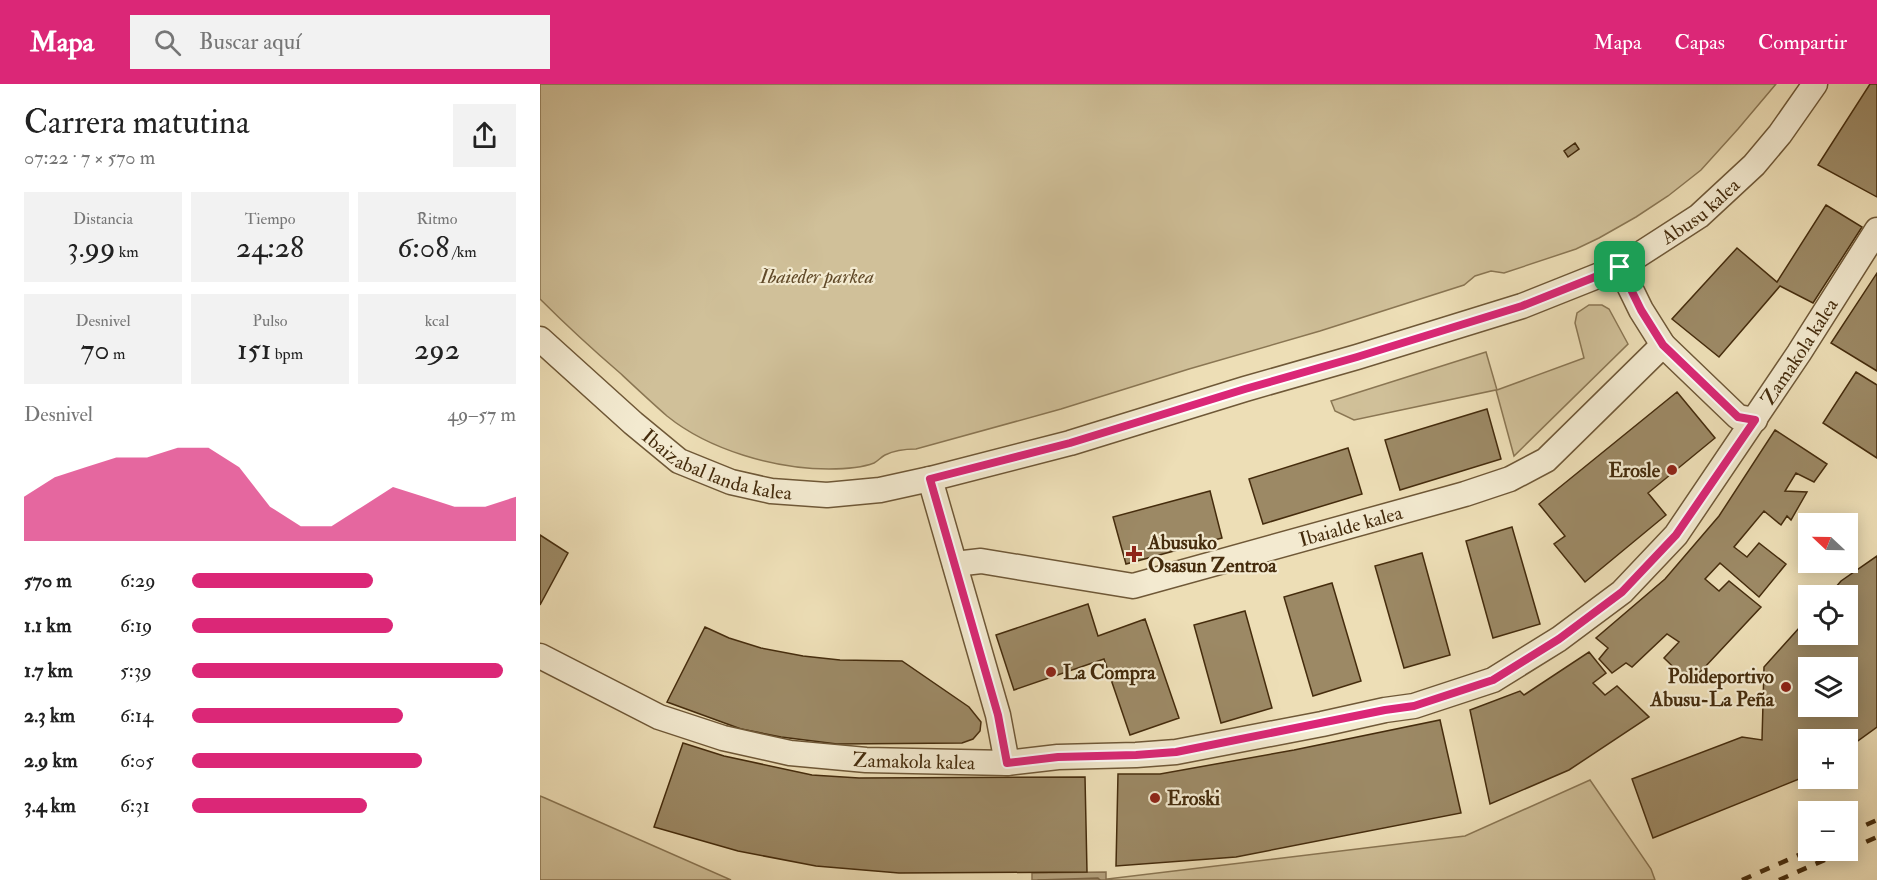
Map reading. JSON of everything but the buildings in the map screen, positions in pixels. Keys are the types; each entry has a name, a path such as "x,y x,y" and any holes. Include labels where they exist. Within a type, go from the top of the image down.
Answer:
{"street":[{"name":"Abusu kalea","path":"930,479 1070,443 1390,347 1522,306 1620,267 1699,216 1754,165 1780,134 1815,84"},
{"name":"Zamakola kalea","path":"540,656 659,717 723,738 790,753 866,760 1007,763 1058,757 1176,752 1414,706 1493,680 1559,639 1622,592 1676,535 1817,326 1877,230"},
{"path":"1620,267 1641,310 1663,345 1738,417 1755,420"},
{"name":"Ibaizabal landa kalea","path":"540,339 679,461 731,482 771,491 827,495 880,490 930,479"},
{"name":"Ibaialde kalea","path":"955,564 981,561 1133,586 1465,494 1510,479 1546,460 1663,345"},
{"path":"930,479 998,715 1007,763"}],"green space":[{"name":"Ibaieder parkea","path":"540,84 1776,84 1701,170 1636,217 1576,249 1504,273 1491,271 1475,276 1464,285 1061,409 916,449 893,452 869,465 829,469 787,466 765,461 722,448 702,439 667,416 540,299"},
{"path":"1589,305 1602,305 1609,309 1628,344 1514,456 1496,390 1354,420 1335,411 1331,401 1486,352 1497,390 1584,358 1575,323 1577,313"},
{"path":"1590,780 1651,869 1655,880 1099,880 1465,836"},
{"path":"540,796 545,798 731,880 540,880"}],"water":[{"path":"1106,872 1106,880 1032,880 1032,873"}],"railway":[{"path":"1858,829 1877,820"},
{"path":"1858,846 1877,837"},
{"path":"1742,880 1798,855"},
{"path":"1779,880 1822,861"}],"place":[{"name":"Erosle","path":"1672,470"},
{"name":"Abusuko Osasun Zentroa","path":"1134,554"},
{"name":"La Compra","path":"1051,672"},
{"name":"Polideportivo Abusu-La Peña","path":"1786,687"},
{"name":"Eroski","path":"1155,798"}],"route":[{"path":"1620,267 1641,310 1663,345 1738,417 1755,420 1676,535 1622,592 1559,639 1493,680 1414,706 1176,752 1058,757 1007,763 998,715 930,479 1070,443 1357,357 1522,306 1620,267"}]}
